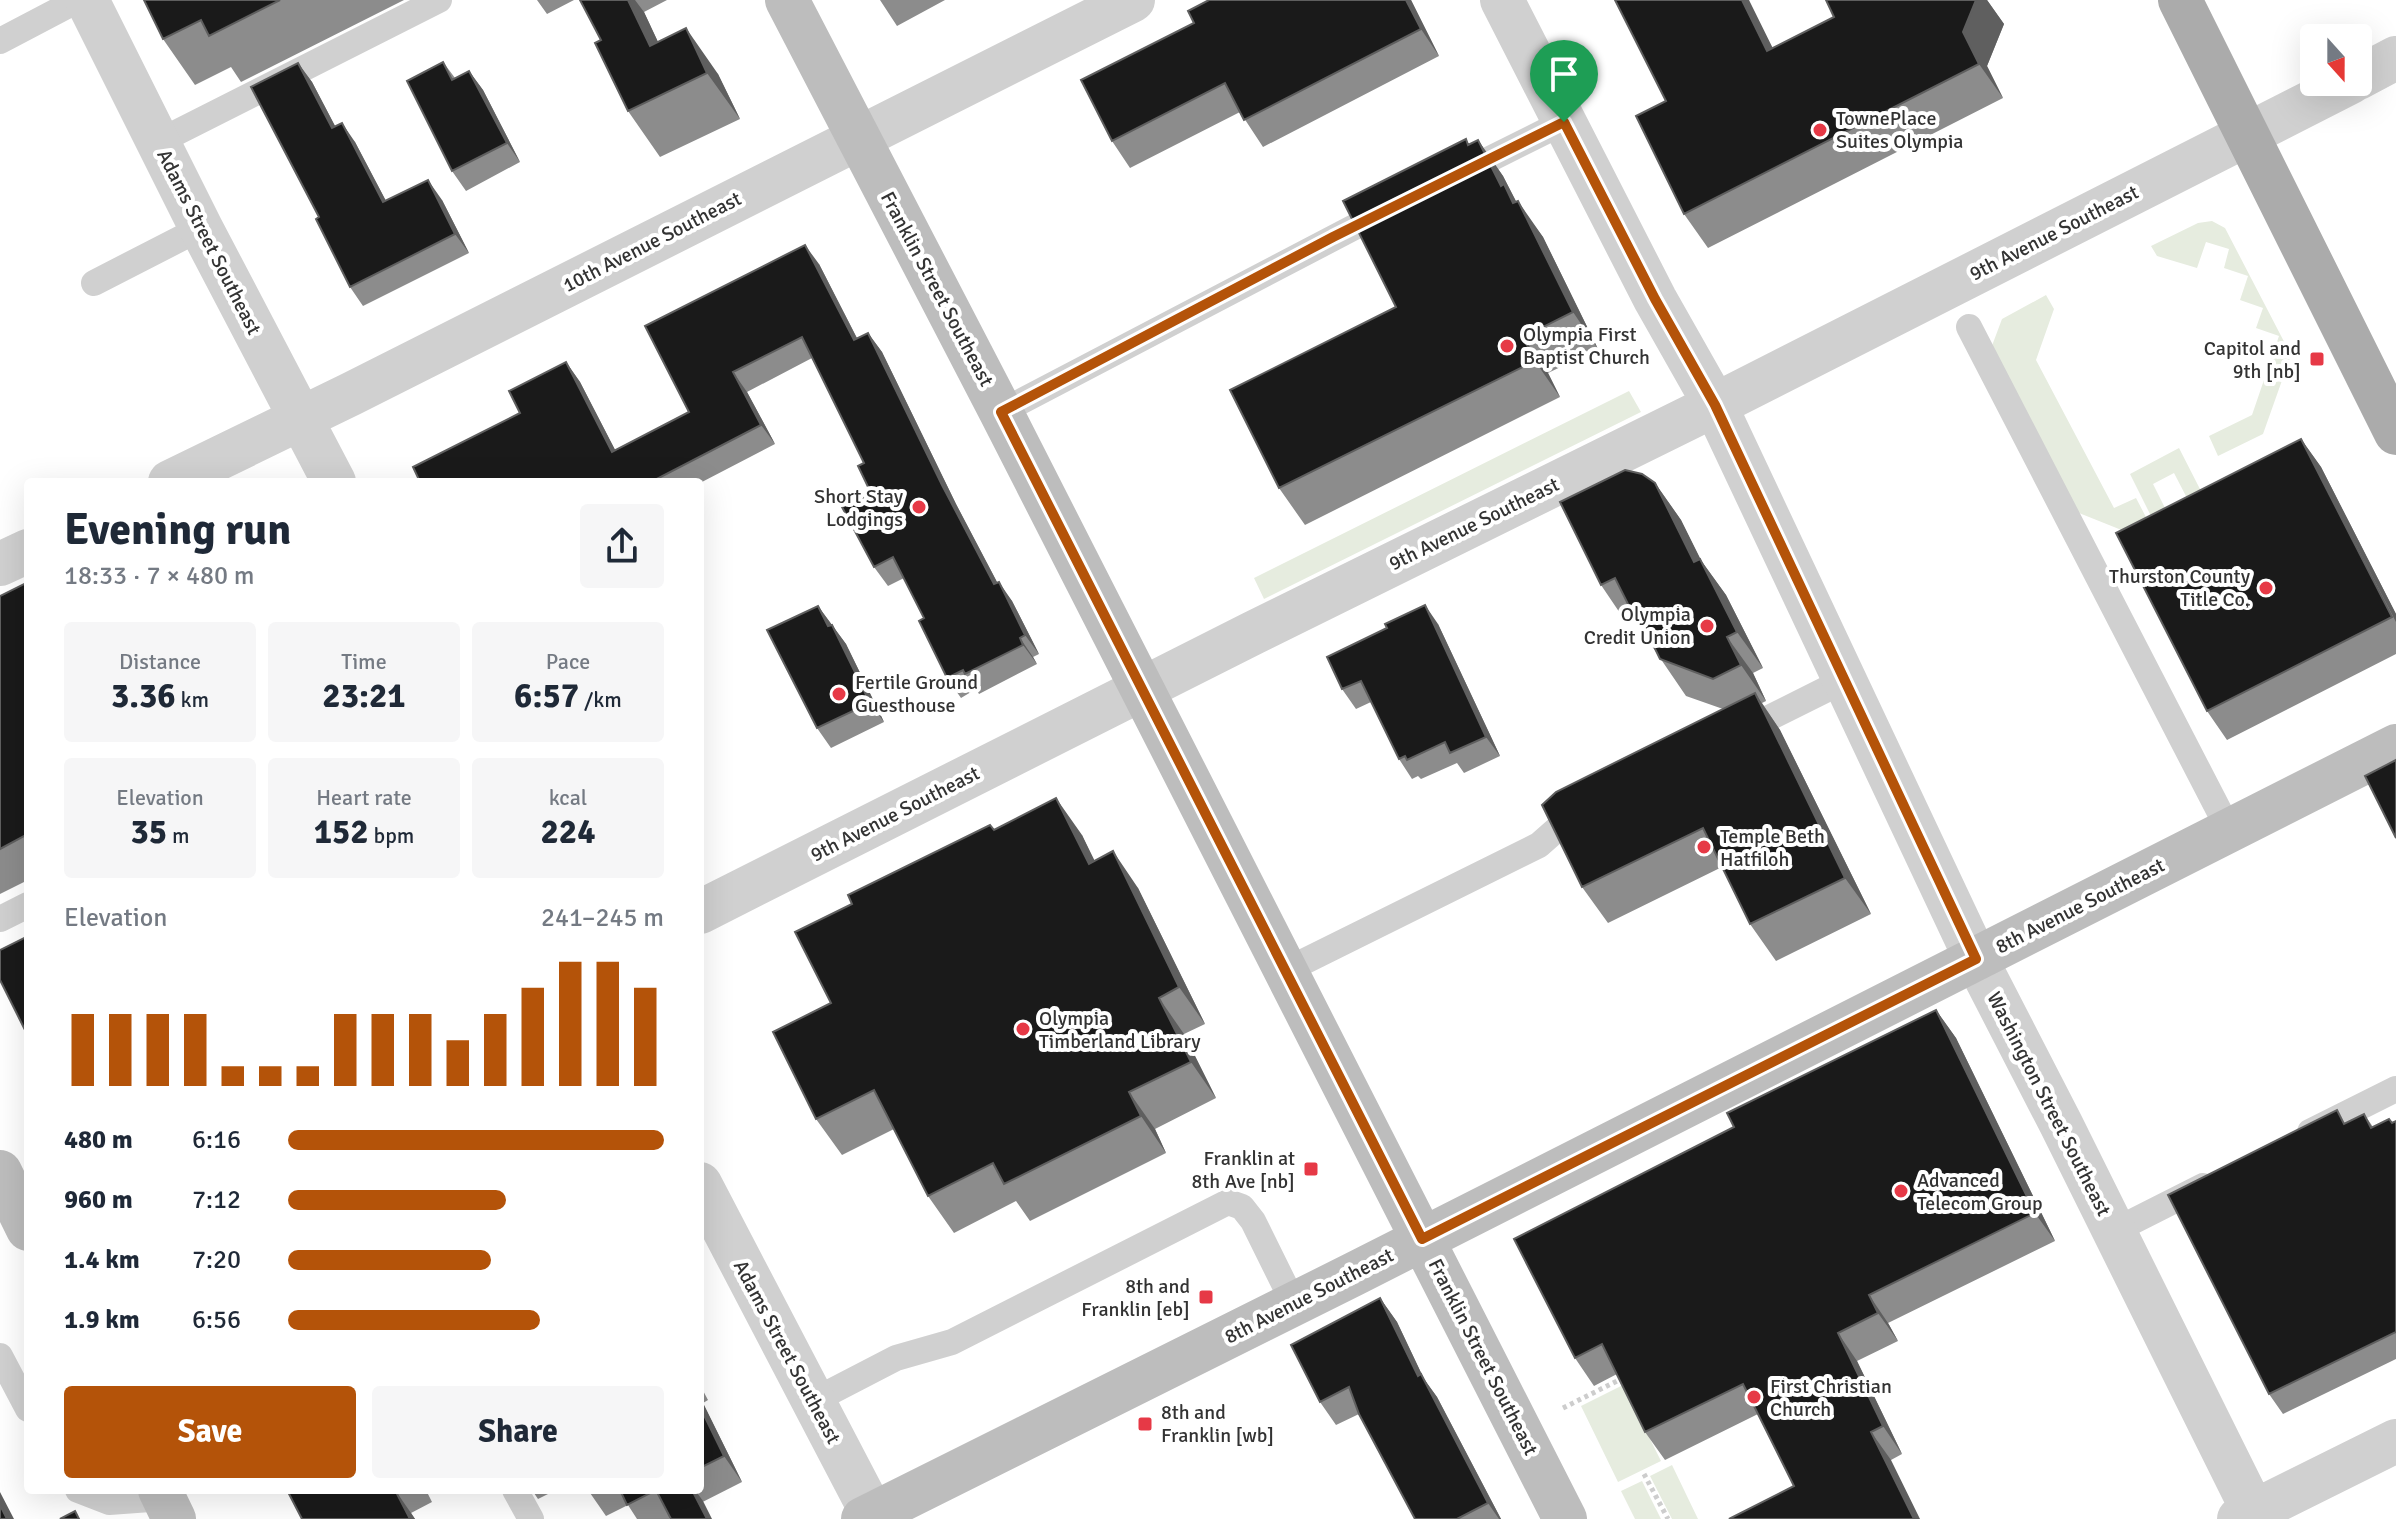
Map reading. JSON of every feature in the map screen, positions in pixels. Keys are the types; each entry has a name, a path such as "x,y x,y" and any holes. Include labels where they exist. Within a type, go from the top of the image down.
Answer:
{"main road":[{"path":"2180,0 2396,433"}],"street":[{"name":"Adams Street Southeast","path":"87,0 201,228 332,478"},
{"name":"Franklin Street Southeast","path":"787,0 1001,412 1565,1519"},
{"name":"10th Avenue Southeast","path":"178,478 1133,0"},
{"name":"Washington Street Southeast","path":"1502,0 1655,299 1715,405 1976,959 2114,1231 2250,1517"},
{"path":"2372,71 2396,58"},
{"name":"9th Avenue Southeast","path":"704,910 1715,405 2324,96"},
{"path":"0,564 24,553"},
{"name":"8th Avenue Southeast","path":"870,1517 2396,746"},
{"path":"0,1172 24,1221"},
{"name":"Adams Street Southeast","path":"704,1192 870,1517"},
{"path":"2250,1517 2396,1441"}],"lane":[{"path":"0,41 78,0"},
{"path":"158,142 439,0"},
{"path":"1441,183 1564,122"},
{"path":"1001,412 1401,203"},
{"path":"94,283 201,228"},
{"path":"1969,327 2229,830"},
{"path":"1723,741 1845,680"},
{"path":"1285,971 1539,845 1573,815 1598,802"},
{"path":"0,919 24,907"},
{"path":"2283,1146 2396,1089"},
{"path":"2114,1231 2227,1174"},
{"path":"813,1401 896,1358 952,1342 1228,1202 1242,1207 1253,1221 1294,1304"},
{"path":"0,1356 24,1401"},
{"path":"88,1494 109,1502 166,1502"},
{"path":"517,1494 531,1519"}],"path":[{"path":"1563,1408 1635,1372"},
{"path":"1644,1474 1668,1519"}],"shaded area":[{"path":"2212,221 2225,228 2291,355 2263,434 2218,456 2209,436 2252,415 2279,336 2256,328 2263,308 2240,300 2248,276 2224,268 2229,249 2206,242 2197,268 2157,256 2151,246 2198,223"},
{"path":"2046,295 2054,309 2036,360 2114,508 2136,498 2147,519 2124,531 2074,511 1990,351 2002,319"},
{"path":"1629,391 1641,412 1264,599 1254,578"},
{"path":"2179,448 2202,493 2188,500 2174,473 2153,484 2165,508 2151,516 2130,474"},
{"path":"1623,1385 1661,1461 1618,1482 1581,1406"},
{"path":"1672,1465 1698,1519 1672,1519 1650,1476"},
{"path":"1642,1481 1661,1519 1635,1519 1621,1491"}],"building":[{"path":"144,0 280,0 209,36 201,20 163,39"},
{"path":"580,0 628,0 650,46 686,28 707,73 628,111 595,43 601,40"},
{"path":"1209,0 1406,0 1421,29 1244,120 1225,83 1112,141 1081,80 1194,23 1188,11"},
{"name":"TownePlace Suites Olympia","path":"1615,0 1742,0 1767,51 1834,17 1826,0 1976,0 1963,32 1979,64 1684,214 1636,116 1666,101"},
{"path":"443,62 452,80 469,71 507,143 452,171 407,81"},
{"path":"298,63 332,128 342,123 383,202 428,180 455,234 350,287 316,219 319,217 251,87"},
{"name":"Olympia First Baptist Church","path":"1466,139 1468,145 1478,140 1501,186 1504,184 1513,203 1518,201 1573,312 1523,337 1535,361 1279,488 1230,390 1396,307 1343,201"},
{"path":"805,245 854,340 868,333 994,584 999,582 1025,635 1020,638 1023,645 965,674 963,670 947,678 919,621 924,618 893,557 874,567 842,507 871,493 858,466 864,463 802,337 733,372 761,425 659,478 418,478 413,467 520,413 509,391 566,362 612,452 689,412 645,326"},
{"name":"Thurston County Title Co.","path":"2301,439 2392,617 2207,711 2116,533"},
{"path":"1625,470 1642,474 1655,483 1694,562 1700,559 1737,632 1727,637 1741,665 1713,679 1660,659 1645,628 1641,630 1615,578 1601,585 1560,502"},
{"path":"24,584 24,836 0,849 0,596"},
{"path":"1425,605 1486,737 1450,753 1445,742 1407,760 1405,756 1399,759 1361,681 1342,689 1327,657 1387,628 1385,624"},
{"path":"818,606 828,626 832,625 870,703 817,728 767,630"},
{"name":"Temple Beth Hatfiloh","path":"1755,693 1845,878 1750,924 1703,828 1582,887 1542,805 1556,792"},
{"path":"2396,760 2396,838 2365,776"},
{"name":"Olympia Timberland Library","path":"1056,798 1089,864 1113,851 1179,987 1159,998 1191,1062 1129,1092 1141,1116 1004,1184 993,1163 928,1196 874,1090 816,1119 773,1032 831,1003 795,932 852,904 848,895 990,825 994,830"},
{"path":"24,938 24,1028 0,980 0,950"},
{"path":"1936,1010 2035,1213 1869,1295 1878,1313 1838,1333 1883,1426 1871,1432 1914,1519 1729,1519 1794,1486 1743,1384 1645,1432 1602,1344 1575,1358 1514,1239 1734,1127 1727,1113"},
{"path":"2337,1110 2344,1124 2364,1114 2371,1128 2389,1119 2392,1123 2396,1121 2396,1332 2269,1394 2168,1195"},
{"path":"1380,1298 1418,1376 1421,1374 1488,1503 1457,1519 1415,1519 1359,1414 1349,1387 1320,1402 1291,1345"},
{"path":"704,1415 724,1456 704,1466"},
{"path":"289,1494 397,1494 410,1519 302,1519"},
{"path":"622,1494 648,1494 627,1505"},
{"path":"658,1494 694,1494 707,1519 671,1519"},
{"path":"0,1505 7,1519 0,1519"},
{"path":"75,1511 79,1519 60,1519"}],"place":[{"name":"TownePlace Suites Olympia","path":"1820,130"},
{"name":"Olympia First Baptist Church","path":"1507,346"},
{"name":"Capitol and 9th [nb]","path":"2317,359"},
{"name":"Short Stay Lodgings","path":"919,507"},
{"name":"Thurston County Title Co.","path":"2266,588"},
{"name":"Olympia Credit Union","path":"1707,626"},
{"name":"Fertile Ground Guesthouse","path":"839,694"},
{"name":"Temple Beth Hatfiloh","path":"1704,847"},
{"name":"Olympia Timberland Library","path":"1023,1029"},
{"name":"Franklin at 8th Ave [nb]","path":"1311,1169"},
{"name":"Advanced Telecom Group","path":"1901,1191"},
{"name":"8th and Franklin [eb]","path":"1206,1297"},
{"name":"First Christian Church","path":"1754,1397"},
{"name":"8th and Franklin [wb]","path":"1145,1424"}],"route":[{"path":"1564,122 1655,299 1715,405 1976,959 1422,1239 1001,412 1333,237 1564,122"}]}
